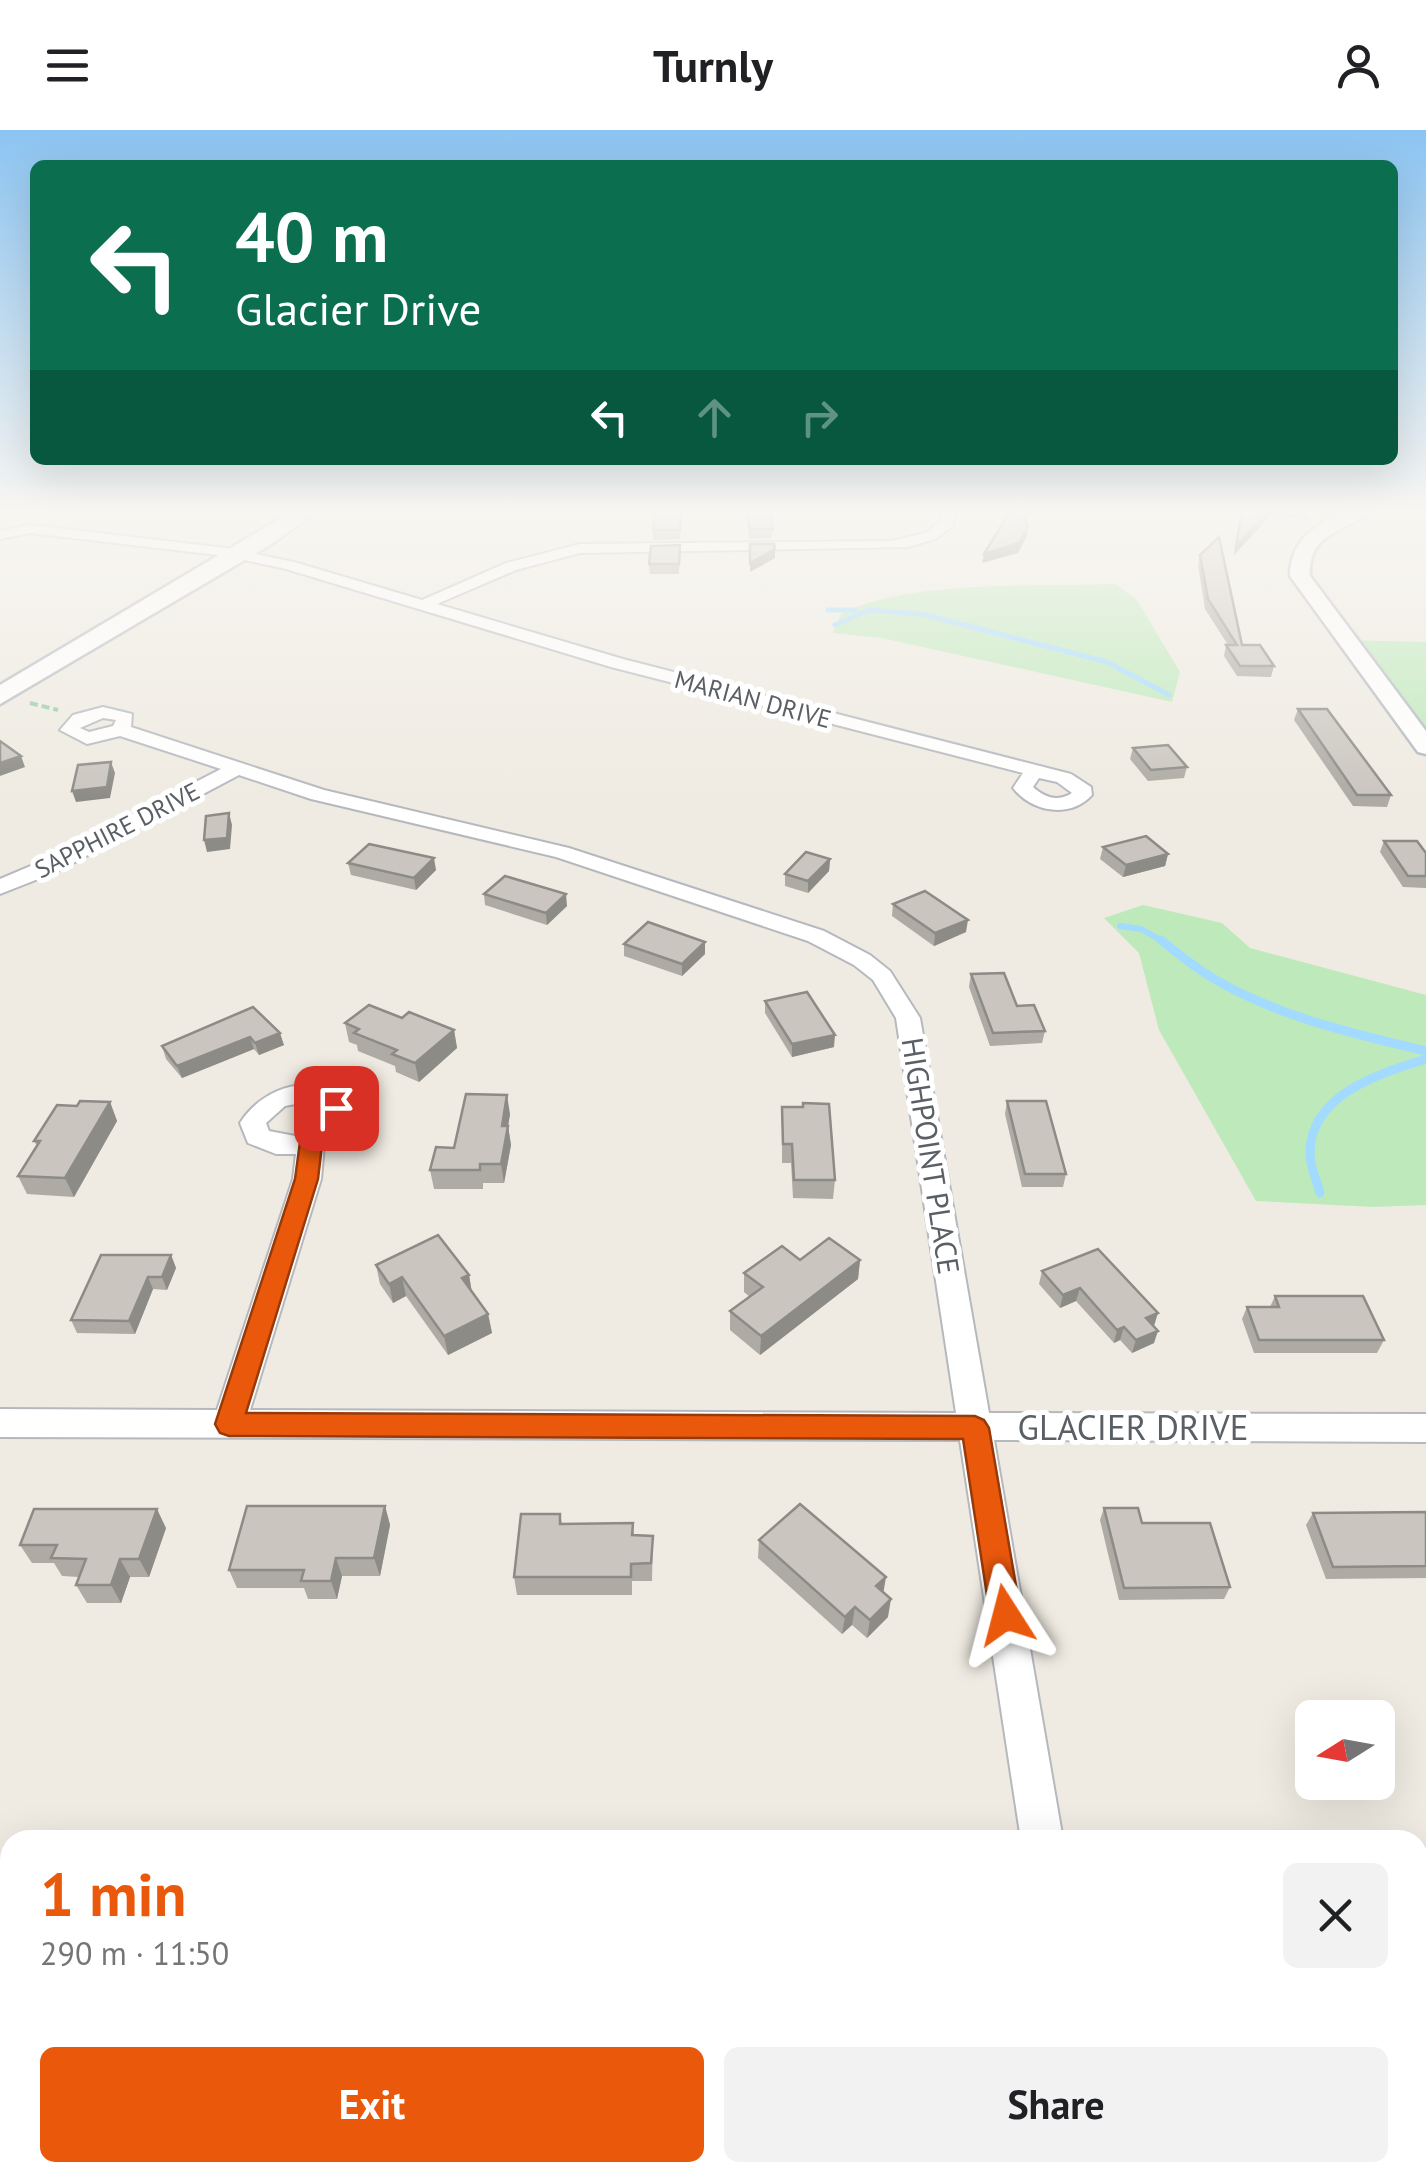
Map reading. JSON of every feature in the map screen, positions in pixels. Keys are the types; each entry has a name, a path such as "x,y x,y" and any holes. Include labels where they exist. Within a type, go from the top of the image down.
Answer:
{"main road":[{"path":"0,682 137,607"},
{"path":"0,696 146,607"}],"street":[{"name":"MARIAN DRIVE","path":"431,607 617,664 1034,771"},
{"path":"1323,607 1426,746"},
{"name":"HIGHPOINT PLACE","path":"120,730 234,770 377,810 562,852 816,936 862,960 882,976 908,1018 1040,1830"},
{"name":"SAPPHIRE DRIVE","path":"0,887 48,868 234,770"},
{"path":"229,1424 307,1179 312,1142"},
{"name":"GLACIER DRIVE","path":"0,1423 1426,1428"}],"path":[{"path":"25,702 66,712"}],"green space":[{"path":"860,607 1141,607 1180,672 1172,702 882,638 833,633 841,614"},
{"path":"1346,640 1426,642 1426,744"},
{"path":"1143,905 1222,923 1250,948 1426,995 1426,1205 1373,1207 1256,1201 1159,1030 1139,953 1104,918"}],"building":[{"path":"1213,607 1234,607 1242,645 1260,645 1274,666 1240,666 1226,645 1237,645"},
{"path":"1298,709 1327,709 1391,795 1357,795"},
{"path":"0,741 21,756 0,763"},
{"path":"1168,745 1187,767 1151,770 1133,748"},
{"path":"111,762 107,787 72,791 78,765"},
{"path":"229,813 227,838 204,840 206,816"},
{"path":"1146,836 1168,854 1126,865 1103,847"},
{"path":"1384,841 1417,841 1426,853 1426,876 1408,876"},
{"path":"369,844 434,858 414,878 348,863"},
{"path":"806,852 830,859 808,881 785,874"},
{"path":"505,876 566,894 546,913 484,894"},
{"path":"925,891 968,920 935,933 893,904"},
{"path":"648,922 705,942 682,964 624,944"},
{"path":"1004,973 1017,1006 1034,1005 1045,1031 993,1033 971,974"},
{"path":"807,992 835,1035 792,1044 765,1001"},
{"path":"369,1005 402,1018 409,1012 454,1030 415,1063 392,1054 397,1050 354,1033 359,1029 345,1023"},
{"path":"253,1007 280,1033 255,1043 250,1037 177,1066 162,1046"},
{"path":"466,1094 507,1095 502,1126 508,1126 501,1164 480,1164 480,1170 430,1170 436,1147 454,1148"},
{"path":"80,1101 110,1102 65,1178 18,1176 57,1105 77,1106"},
{"path":"1007,1101 1046,1101 1066,1174 1025,1174"},
{"path":"803,1103 829,1104 835,1180 794,1180 792,1144 783,1144 782,1107 803,1107"},
{"path":"438,1235 469,1275 462,1278 488,1314 444,1336 402,1277 389,1284 376,1265"},
{"path":"829,1238 860,1260 761,1336 730,1311 763,1287 744,1273 782,1246 800,1260"},
{"path":"1098,1249 1158,1313 1146,1318 1158,1331 1136,1340 1124,1327 1117,1330 1080,1288 1063,1295 1042,1271"},
{"path":"101,1255 171,1255 162,1277 148,1277 129,1321 71,1320"},
{"path":"1275,1296 1363,1296 1384,1340 1259,1340 1247,1307 1279,1307"},
{"path":"800,1504 886,1577 876,1586 891,1599 870,1620 855,1607 845,1617 759,1540"},
{"path":"247,1506 385,1506 374,1558 336,1558 331,1581 301,1581 304,1570 229,1570"},
{"path":"1104,1508 1138,1508 1142,1523 1210,1523 1230,1587 1124,1588"},
{"path":"34,1509 157,1509 139,1559 120,1559 111,1585 76,1585 86,1559 51,1558 57,1545 20,1545"},
{"path":"1426,1512 1426,1566 1333,1567 1313,1513"},
{"path":"521,1514 560,1514 560,1524 633,1523 632,1535 653,1536 651,1563 631,1564 631,1577 514,1577"}],"waterway":[{"path":"828,610 855,610"},
{"path":"835,625 869,610 922,614 1107,662 1169,695"},
{"path":"1120,926 1141,929 1162,941"},
{"path":"1162,941 1211,977 1261,1003 1343,1030 1426,1051"},
{"path":"1320,1193 1310,1154 1321,1116 1350,1090 1388,1071 1426,1059"}],"route":[{"path":"336,1108 335,1122 312,1142 307,1179 229,1424 975,1428 1006,1615"}]}
